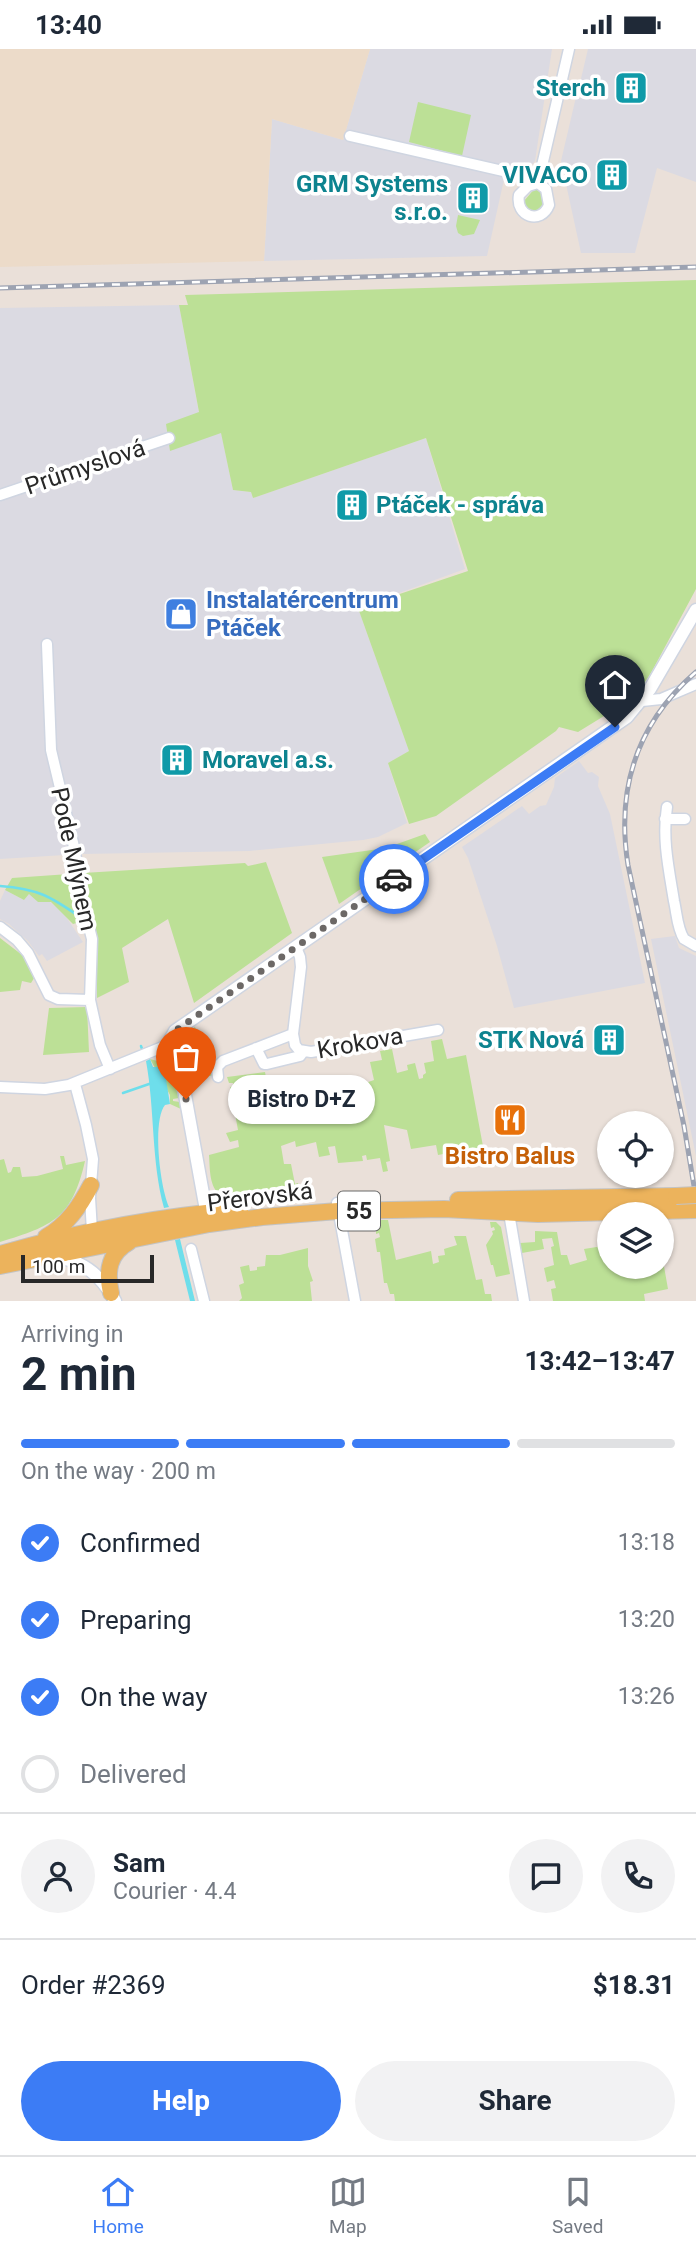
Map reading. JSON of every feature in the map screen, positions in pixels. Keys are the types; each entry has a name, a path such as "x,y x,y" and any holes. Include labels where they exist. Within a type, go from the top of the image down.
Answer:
{"main road":[{"path":"29,1246 52,1234 66,1222 92,1185"},
{"name":"Přerovská","path":"337,1207 509,1213 677,1203 696,1195"},
{"name":"Přerovská","path":"0,1266 45,1256 93,1239 181,1215 208,1218 254,1217 337,1207 677,1203 696,1210"},
{"name":"Přerovská","path":"0,1254 29,1246 142,1237 208,1218"},
{"path":"113,1297 108,1275 112,1257 122,1246 142,1237"},
{"path":"93,1239 100,1271 113,1297"}],"street":[{"path":"350,136 538,181 569,49"},
{"name":"Průmyslová","path":"0,495 169,438"},
{"path":"208,1218 183,1084 170,1044 175,1031 615,727 642,701 696,610"},
{"name":"Pode Mlýnem","path":"47,645 51,750 92,939 90,1000 100,1045 110,1069"},
{"path":"642,701 661,699 696,684"},
{"path":"685,819 666,813 666,850 680,932 688,943 696,946"},
{"path":"0,927 23,946 51,996 58,999 90,1000"},
{"name":"Krokova","path":"296,947 301,967 293,1034 297,1049 303,1052 438,1030"},
{"name":"Krokova","path":"218,1077 219,1064 293,1034"},
{"path":"0,1087 45,1089 75,1084 170,1044"},
{"path":"257,1048 264,1064 300,1056 303,1052"},
{"path":"75,1084 92,1150 90,1204 93,1239"},
{"path":"337,1207 355,1301"},
{"path":"509,1213 524,1301"},
{"path":"191,1249 204,1301"},
{"path":"45,1256 70,1259 85,1265 113,1297"}],"shaded area":[{"path":"0,49 370,49 343,140 272,119 264,261 0,267"},
{"path":"370,49 552,49 535,161 530,167 522,169 507,166 487,256 264,261 272,119 343,140"},
{"path":"588,49 696,49 696,182 657,168 635,253 581,253 561,161 576,97 581,98 584,88 579,87"},
{"path":"179,305 199,413 221,432 233,490 251,492 253,498 426,438 465,569 358,608 409,751 388,763 407,823 378,837 363,840 249,851 81,854 0,859 0,308"},
{"path":"579,761 588,773 592,772 599,777 598,786 610,814 645,983 514,1008 497,946 462,847 522,806 529,814 546,805 555,778"},
{"path":"5,890 24,900 29,894 42,896 62,911 83,942 47,961 42,954 39,956 28,941 0,919 0,901"},
{"path":"675,936 679,948 696,956 696,1156 651,939"}],"green space":[{"path":"418,102 471,115 462,156 409,142"},
{"path":"536,187 540,188 545,204 536,213 525,207 524,201"},
{"path":"458,215 480,220 474,234 463,236 458,233"},
{"path":"696,280 696,589 651,673 635,697 578,732 559,727 436,816 409,824 388,763 409,751 358,608 468,571 426,438 253,498 251,492 233,490 221,433 170,451 166,424 199,412 179,305 188,305 185,295"},
{"path":"425,834 430,842 398,864 383,849"},
{"path":"379,849 385,872 339,904 322,857"},
{"path":"266,862 292,933 194,1003 168,919 122,948 129,982 97,998 97,941 83,873 245,863 248,866"},
{"path":"69,874 80,912 80,922 73,924 51,902 38,902 29,894 24,900 5,890 12,878"},
{"path":"0,938 26,958 36,975 31,983 22,981 20,990 0,992"},
{"path":"87,1007 89,1052 43,1055 49,1008"},
{"path":"195,1027 214,1075 192,1080 188,1068 195,1064 186,1065 179,1041 182,1035"},
{"path":"442,1039 447,1059 466,1055 485,1157 472,1160 470,1149 438,1155 436,1145 411,1149 407,1130 384,1125 390,1161 386,1162 388,1171 383,1172 380,1158 367,1160 366,1155 362,1156 363,1161 338,1163 335,1146 328,1147 330,1155 319,1157 316,1142 296,1147 295,1141 281,1146 284,1164 291,1164 300,1196 245,1201 225,1198 215,1189 210,1175 209,1155 239,1147 238,1140 230,1142 226,1133 238,1130 230,1087 234,1086 229,1083 227,1077 265,1072 269,1093 289,1091 289,1086 305,1085 309,1104 312,1103 311,1096 331,1092 334,1111 339,1109 337,1096 350,1094 352,1107 358,1106 357,1086 374,1080 370,1062 382,1060 380,1051 392,1049 397,1073 408,1070 407,1065 415,1063 419,1079 426,1073 424,1063 434,1061 431,1041"},
{"path":"150,1059 169,1066 179,1098 173,1101 180,1102 181,1109 170,1104 170,1095"},
{"path":"60,1156 64,1156 66,1165 85,1161 74,1195 66,1207 58,1217 34,1231 0,1242 0,1160 4,1159 8,1173 13,1167 20,1167 22,1177 37,1176 63,1169"},
{"path":"372,1220 388,1220 396,1260 431,1251 433,1264 439,1262 438,1256 445,1255 444,1249 457,1245 454,1236 466,1236 476,1280 482,1279 485,1294 491,1294 492,1301 395,1301 394,1294 390,1294 387,1283 384,1283 380,1252 377,1252 375,1239 380,1237 379,1233 376,1234 376,1225 372,1224"},
{"path":"490,1222 496,1222 501,1227 510,1274 496,1277 491,1265 486,1245 495,1230 494,1227 491,1228"},
{"path":"535,1231 557,1232 561,1255 567,1255 570,1265 587,1260 584,1249 597,1247 597,1279 666,1279 668,1289 644,1294 645,1301 553,1301 551,1289 556,1288 554,1280 547,1282 544,1268 554,1265 552,1238 542,1239 544,1249 522,1253 520,1243 535,1242"},
{"path":"308,1248 308,1266 313,1281 310,1282 312,1301 239,1301 242,1298 239,1285 244,1283 240,1267 249,1265 250,1271 257,1270 257,1267 265,1266 266,1255 280,1255"}],"water":[{"path":"150,1059 153,1067 164,1067 170,1104 165,1105 161,1113 158,1139 160,1170 169,1207 164,1208 157,1172 146,1061"},
{"path":"180,1239 195,1301 190,1301 175,1240"}],"waterway":[{"path":"0,886 43,895 80,917"},
{"path":"123,1093 152,1083"}],"railway":[{"path":"0,288 696,267"},
{"path":"696,672 676,692 645,735 635,759 625,810 628,865 684,1126 696,1198"}],"way so far":[{"path":"186,1099 170,1047 172,1034 394,879"}],"place":[{"name":"Sterch","path":"631,88"},
{"name":"VIVACO","path":"612,175"},
{"name":"GRM Systems s.r.o.","path":"473,198"},
{"name":"Ptáček - správa","path":"352,505"},
{"name":"Instalatércentrum Ptáček","path":"181,614"},
{"name":"Moravel a.s.","path":"177,760"},
{"name":"STK Nová","path":"609,1040"},
{"name":"Bistro D+Z","path":"186,1099"},
{"name":"Bistro Balus","path":"510,1120"}],"route":[{"path":"394,879 615,727"}]}
